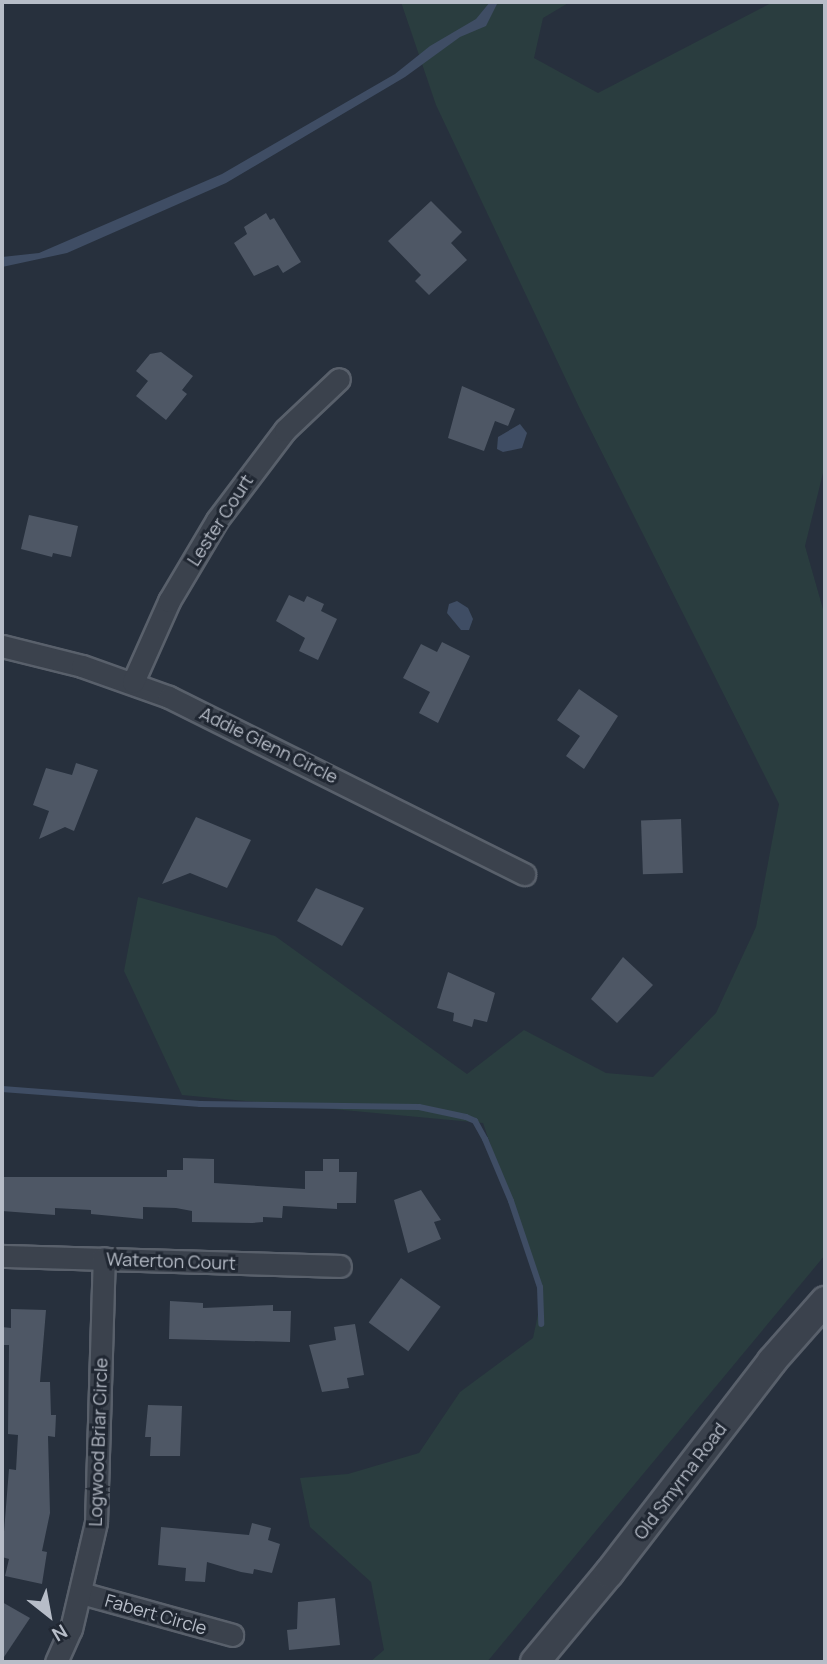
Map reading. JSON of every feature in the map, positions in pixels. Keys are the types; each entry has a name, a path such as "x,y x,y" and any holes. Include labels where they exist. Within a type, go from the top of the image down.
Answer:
{"street":[{"name":"Lester Court","path":"133,682 169,601 217,520 285,430 339,379"},
{"name":"Addie Glenn Circle","path":"2,646 133,682 248,733 524,874"},
{"name":"Waterton Court","path":"2,1256 340,1266"},
{"name":"Logwood Briar Circle","path":"56,1662 81,1593 97,1510 104,1258"},
{"name":"Old Smyrna Road","path":"535,1662 609,1573 772,1361 825,1301"},
{"name":"Fabert Circle","path":"81,1593 232,1635"}],"shaded area":[{"path":"401,2 570,2 543,18 534,58 598,93 773,2 825,2 825,465 805,546 825,616 825,1255 487,1662 370,1662 384,1650 371,1582 310,1527 300,1478 348,1474 419,1453 460,1392 533,1338 542,1295 483,1123 182,1095 124,971 138,897 275,936 467,1074 524,1030 606,1073 653,1077 716,1013 756,927 779,804 579,407 436,105"}],"water":[{"path":"490,2 498,2 486,26 460,37 405,77 226,183 67,253 2,267 2,257 39,253 222,174 395,74 430,46 476,19"},
{"path":"520,424 527,433 522,448 503,452 497,449 498,437"},
{"path":"457,601 468,608 473,619 469,630 461,630 447,613 449,604"}],"building":[{"path":"431,201 462,232 451,243 467,260 429,295 415,281 421,275 388,241"},
{"path":"266,213 270,220 274,218 301,262 283,273 278,265 254,276 234,243 247,234 244,227"},
{"path":"161,352 193,376 182,390 187,394 166,420 136,396 148,381 136,371 150,354"},
{"path":"462,386 515,409 508,426 495,421 484,451 448,438"},
{"path":"29,515 78,526 71,557 53,553 52,557 21,549"},
{"path":"289,595 304,602 307,596 324,604 321,611 337,619 318,660 299,651 305,638 276,621"},
{"path":"442,642 470,656 438,723 419,713 430,692 403,678 421,644 437,652"},
{"path":"579,689 618,716 584,769 566,756 580,736 557,720"},
{"path":"76,763 98,770 74,831 65,827 39,839 49,811 33,805 46,768 72,775"},
{"path":"196,817 251,840 227,888 190,873 162,884"},
{"path":"681,819 683,873 643,874 641,820"},
{"path":"316,888 364,908 342,946 297,921"},
{"path":"623,957 653,985 617,1023 591,999"},
{"path":"448,972 495,993 487,1022 474,1019 472,1027 453,1021 454,1013 437,1008"},
{"path":"183,1158 214,1159 214,1183 305,1189 305,1171 323,1171 323,1159 339,1159 339,1172 357,1172 356,1203 337,1203 337,1209 283,1206 282,1218 263,1217 263,1222 252,1223 192,1222 192,1211 176,1208 143,1207 143,1219 91,1214 91,1210 55,1208 55,1215 2,1211 2,1177 167,1177 167,1170 183,1170"},
{"path":"421,1190 441,1220 434,1222 441,1239 408,1253 394,1200"},
{"path":"401,1278 441,1307 408,1351 369,1322"},
{"path":"170,1301 203,1303 203,1308 273,1305 273,1311 291,1311 290,1342 169,1339"},
{"path":"11,1309 46,1310 40,1382 50,1382 51,1415 56,1415 55,1437 48,1436 50,1513 42,1551 47,1552 42,1584 5,1576 9,1559 2,1557 9,1469 16,1470 18,1435 8,1434 9,1345 2,1345 2,1327 11,1328"},
{"path":"355,1324 364,1375 347,1378 349,1388 322,1392 309,1345 336,1340 334,1327"},
{"path":"148,1405 182,1406 180,1456 150,1456 151,1437 145,1437"},
{"path":"252,1523 271,1528 268,1540 280,1544 272,1573 254,1569 253,1574 241,1572 207,1562 205,1582 185,1581 186,1568 158,1565 161,1527 249,1535"},
{"path":"335,1598 340,1645 289,1650 287,1630 297,1629 298,1602"},
{"path":"2,1602 30,1618 2,1660"}],"waterway":[{"path":"2,1089 200,1104 419,1107 466,1117 475,1121 485,1139 511,1201 540,1287 541,1324"}]}
